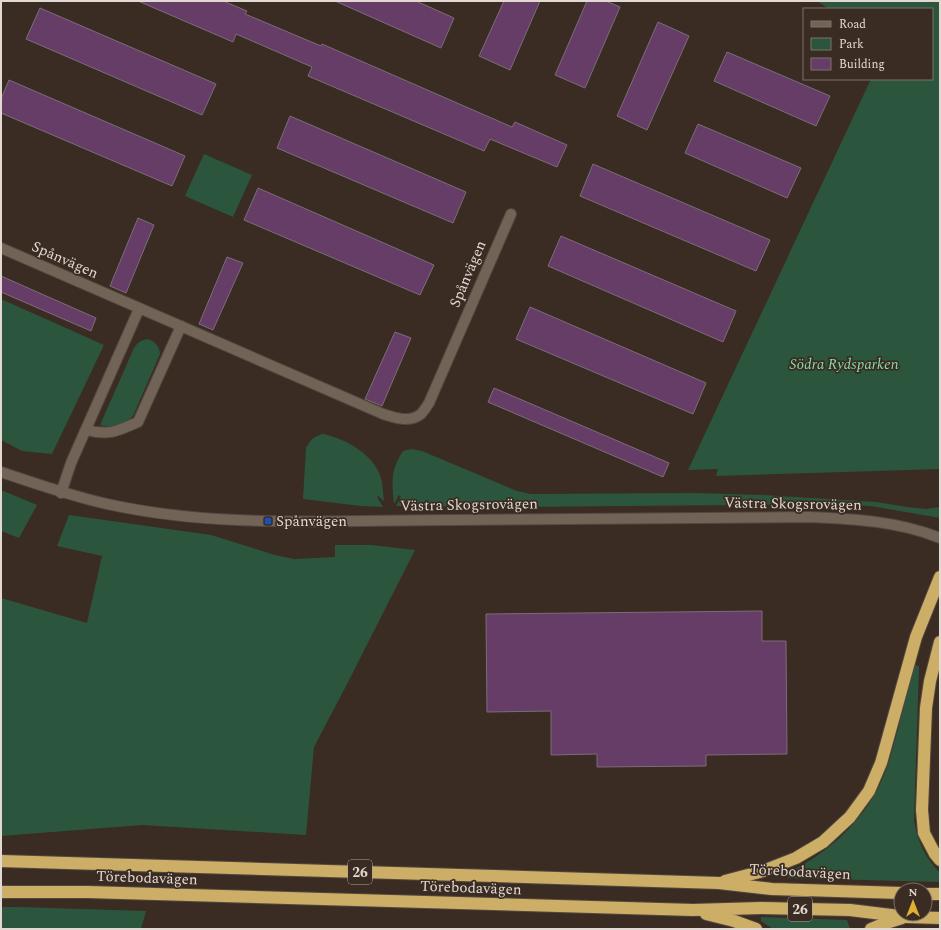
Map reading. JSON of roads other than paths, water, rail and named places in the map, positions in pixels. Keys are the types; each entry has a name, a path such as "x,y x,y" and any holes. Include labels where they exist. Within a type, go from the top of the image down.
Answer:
{"highway":[{"path":"718,883 769,869 796,858 823,842 850,816 869,791 881,763 916,637 940,577"},
{"path":"940,642 930,681 926,708 922,810 924,833 935,854 940,860"},
{"name":"Törebodavägen","path":"1,862 718,883 772,889 893,893"},
{"name":"Törebodavägen","path":"1,892 88,892 693,910 761,908 850,910 893,915"},
{"path":"693,910 734,921 756,929"},
{"path":"871,929 893,921"}],"street":[{"name":"Spånvägen","path":"1,248 383,414 399,419 412,419 422,414 429,403 511,214"},
{"path":"60,492 139,309"},
{"path":"86,430 98,433 116,432 138,422 180,326"},
{"name":"Västra Skogsrovägen","path":"1,472 60,492 107,504 154,513 210,519 314,522 810,517 875,521 913,529 940,538"}],"place":[{"name":"Spånvägen","path":"268,521"}],"park label":[{"name":"Södra Rydsparken","path":"844,364"}]}
